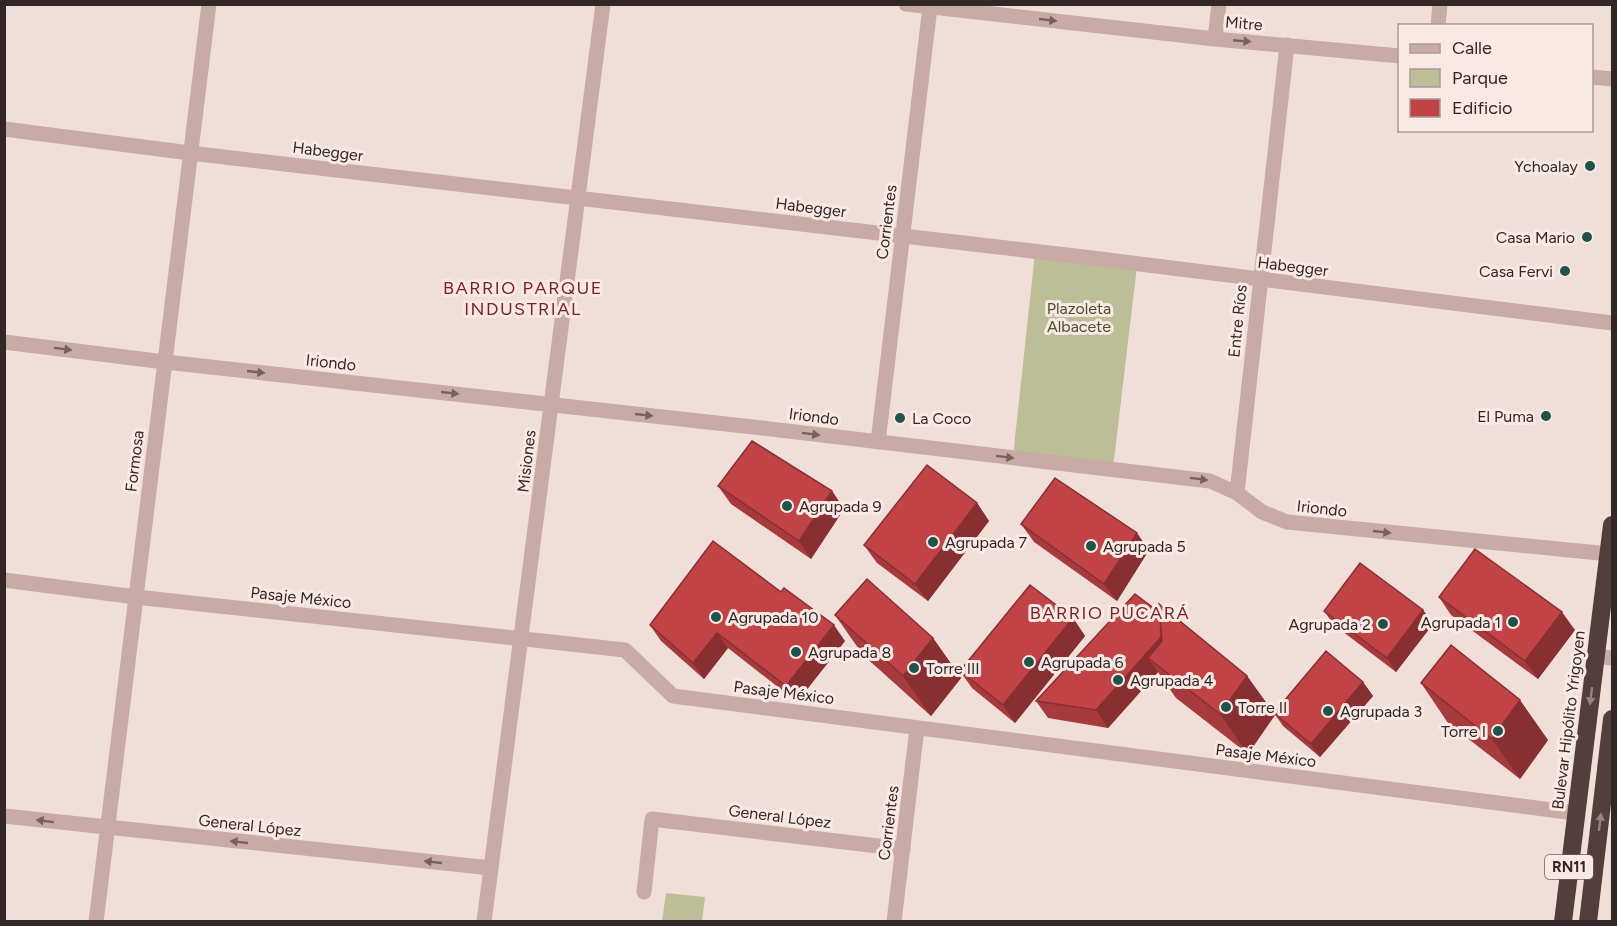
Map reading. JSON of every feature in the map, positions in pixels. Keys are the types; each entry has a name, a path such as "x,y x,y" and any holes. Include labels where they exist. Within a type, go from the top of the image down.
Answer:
{"highway":[{"name":"Bulevar Hipólito Yrigoyen","path":"1563,921 1575,813 1604,657 1612,525"},
{"name":"RN11","path":"1588,921 1612,719"}],"street":[{"name":"Formosa","path":"96,921 208,4"},
{"name":"Misiones","path":"484,921 603,4"},
{"name":"Mitre","path":"906,4 1020,11 1215,39 1398,56"},
{"path":"1215,39 1219,4"},
{"path":"1438,24 1440,4"},
{"name":"Corrientes","path":"878,442 930,7"},
{"name":"Entre Ríos","path":"1237,493 1287,45"},
{"path":"1593,77 1612,79"},
{"name":"Habegger","path":"4,129 1612,323"},
{"name":"Iriondo","path":"4,342 1210,481 1237,493 1262,512 1287,522 1609,554"},
{"name":"Pasaje México","path":"4,580 136,597 625,650 673,696 1575,813"},
{"name":"Corrientes","path":"894,921 917,728"},
{"name":"General López","path":"4,816 107,829 491,868"},
{"name":"General López","path":"644,892 652,819 903,849"}],"green space":[{"name":"Plazoleta Albacete","path":"1035,253 1137,266 1113,468 1013,456"},
{"path":"666,893 705,897 702,921 662,921"}],"building":[{"name":"Agrupada 9","path":"752,441 832,491 799,541 718,486"},
{"name":"Agrupada 7","path":"927,465 977,503 915,584 864,545"},
{"name":"Agrupada 5","path":"1055,478 1137,533 1104,584 1021,524"},
{"path":"713,541 781,592 784,588 834,625 786,686 717,633 693,663 650,625"},
{"name":"Agrupada 1","path":"1475,549 1562,612 1525,661 1439,597"},
{"name":"Agrupada 2","path":"1360,563 1423,610 1387,658 1324,611"},
{"path":"867,579 933,638 903,676 835,615"},
{"path":"1030,585 1073,618 1003,705 960,671"},
{"path":"1135,594 1160,613 1161,637 1096,710 1036,701"},
{"path":"1159,604 1247,676 1220,714 1148,658 1162,641"},
{"path":"1451,645 1520,700 1492,739 1421,683"},
{"name":"Agrupada 3","path":"1326,651 1363,682 1311,744 1274,713"}],"place":[{"name":"Ychoalay","path":"1590,166"},
{"name":"Casa Mario","path":"1587,237"},
{"name":"Casa Fervi","path":"1565,271"},
{"name":"El Puma","path":"1546,416"},
{"name":"La Coco","path":"900,418"},
{"name":"Agrupada 9","path":"787,506"},
{"name":"Agrupada 7","path":"933,542"},
{"name":"Agrupada 5","path":"1091,546"},
{"name":"Agrupada 10","path":"716,617"},
{"name":"Agrupada 1","path":"1513,622"},
{"name":"Agrupada 2","path":"1383,624"},
{"name":"Agrupada 8","path":"796,652"},
{"name":"Agrupada 6","path":"1029,662"},
{"name":"Torre III","path":"914,668"},
{"name":"Agrupada 4","path":"1118,680"},
{"name":"Torre II","path":"1226,707"},
{"name":"Agrupada 3","path":"1328,711"},
{"name":"Torre I","path":"1498,731"}],"district":[{"name":"BARRIO PARQUE INDUSTRIAL","path":"523,298"},
{"name":"BARRIO PUCARÁ","path":"1110,613"}]}
